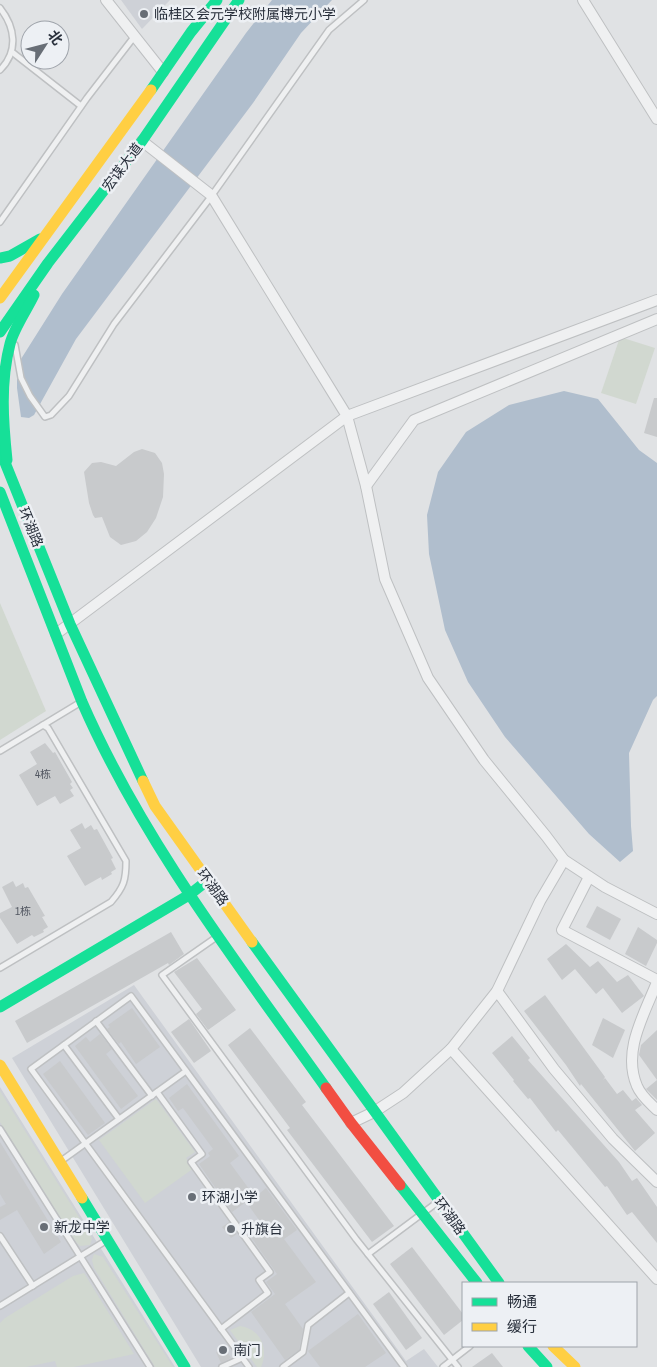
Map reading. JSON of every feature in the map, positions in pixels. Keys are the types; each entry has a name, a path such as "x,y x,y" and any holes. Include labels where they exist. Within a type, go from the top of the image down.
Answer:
{"main road":[{"name":"宏谋大道","path":"0,298 191,32 217,0"},
{"name":"宏谋大道","path":"0,332 48,263 142,141 239,0"},
{"path":"0,258 10,256 45,236"},
{"path":"7,468 2,416 4,381 10,344 48,263"},
{"name":"环湖路","path":"0,450 70,624 154,806 374,1112 499,1282"},
{"name":"环湖路","path":"0,492 82,702 95,732 137,810 189,895 351,1123 476,1282"},
{"path":"0,1007 189,895 208,880"},
{"path":"2,1071 185,1367"},
{"path":"529,1347 547,1367"},
{"path":"554,1347 575,1367"}],"street":[{"path":"106,0 163,72"},
{"path":"582,0 657,119"},
{"path":"142,141 211,196 347,416 366,486 385,579 428,678 484,760 564,860 605,887 657,914"},
{"path":"56,634 347,416 657,300"},
{"path":"366,486 414,420 657,319"},
{"path":"351,1123 374,1112 403,1093 451,1049 497,991 540,901 564,860"},
{"path":"589,877 562,930 657,981 635,1038 632,1052 634,1075 638,1088 657,1110"},
{"path":"497,991 554,1069 607,1132 657,1182"},
{"path":"451,1049 657,1280"}],"lane":[{"path":"13,338 21,378 45,417 51,415 69,396 114,324 211,196 329,30 364,0"},
{"path":"0,8 12,29 13,44 12,52 0,70"},
{"path":"0,222 81,106 135,36"},
{"path":"12,52 81,106"},
{"path":"0,751 82,702"},
{"path":"0,968 111,902 120,892 126,879 126,861 48,728 43,725"},
{"path":"218,936 162,975 368,1254 458,1367"},
{"path":"249,1367 31,1069 131,996 404,1367"},
{"path":"96,1021 202,1154 191,1162 270,1272 259,1280 268,1293 220,1329"},
{"path":"64,1045 119,1119"},
{"path":"60,1162 186,1071"},
{"path":"0,1129 150,1367"},
{"path":"368,1254 439,1201"},
{"path":"0,1236 32,1286"},
{"path":"0,1306 107,1239"},
{"path":"283,1367 303,1352 308,1325 349,1293"},
{"path":"443,1367 469,1347"},
{"path":"222,1367 242,1358"}],"shaded area":[{"name":"临桂区会元学校附属博元小学","path":"121,0 170,0 142,29"},
{"path":"620,337 655,348 636,404 601,393"},
{"path":"0,603 46,711 0,740"},
{"name":"环湖小学","path":"134,985 406,1361 424,1349 438,1367 201,1367 12,1058"},
{"name":"新龙中学","path":"0,1087 175,1367 0,1367"},
{"path":"0,1091 92,1238 90,1245 80,1246 76,1242 0,1122"},
{"path":"156,1099 195,1152 186,1158 194,1168 145,1203 99,1140"},
{"path":"94,1254 103,1257 173,1367 155,1367 94,1268 92,1260"},
{"path":"84,1273 134,1354 74,1367 57,1367 55,1361 26,1367 0,1367 0,1323 73,1276"},
{"path":"240,1326 253,1331 261,1341 264,1353 261,1367 257,1367 230,1330"}],"water":[{"path":"272,0 332,0 301,33 253,103 76,339 34,415 29,418 21,417 17,375 21,359 62,294 246,33"},
{"path":"564,391 598,399 639,450 657,463 657,696 653,700 629,753 633,851 620,862 589,834 505,737 468,682 445,630 429,554 427,515 438,472 466,432 509,405"}],"building":[{"path":"654,398 657,398 657,437 644,433"},
{"path":"142,449 155,453 162,463 164,474 163,497 156,518 147,532 136,541 121,545 110,537 102,517 95,518 93,515 84,472 92,463 101,462 116,466 134,452"},
{"path":"45,743 53,753 55,752 72,782 70,784 73,788 70,790 74,796 60,804 55,796 37,806 19,775 37,764 30,752"},
{"path":"82,823 85,829 91,825 94,830 97,829 113,858 111,859 116,869 102,880 101,877 85,886 67,856 81,848 70,830"},
{"path":"13,881 16,887 23,883 25,888 28,887 45,916 42,917 48,927 43,930 44,932 34,937 32,935 17,944 0,918 0,913 12,907 2,887"},
{"path":"597,906 621,919 610,940 586,927"},
{"path":"638,927 657,940 646,966 625,954"},
{"path":"171,932 184,954 169,965 168,963 27,1043 15,1021"},
{"path":"566,944 590,967 598,961 617,982 628,975 644,996 622,1013 603,988 596,994 575,969 562,980 547,959"},
{"path":"197,958 236,1010 208,1030 196,1014 202,1009 174,972"},
{"path":"545,995 605,1077 603,1080 605,1078 617,1094 623,1090 632,1101 636,1098 642,1105 635,1110 655,1133 635,1151 581,1084 580,1086 524,1011"},
{"path":"132,1008 160,1047 136,1064 121,1042 119,1044 107,1029 110,1027 108,1025"},
{"path":"603,1018 625,1030 613,1058 592,1045"},
{"path":"189,1019 211,1051 194,1063 171,1032"},
{"path":"250,1028 306,1102 302,1105 394,1226 372,1242 287,1130 290,1128 228,1045"},
{"path":"657,1030 657,1080 639,1055 641,1045"},
{"path":"100,1034 112,1049 106,1054 138,1096 121,1109 75,1046 86,1037 90,1042"},
{"path":"512,1036 530,1058 528,1060 619,1162 632,1181 637,1178 657,1207 657,1243 632,1212 627,1215 607,1186 605,1187 558,1130 556,1132 492,1053"},
{"path":"60,1061 105,1123 88,1135 43,1074"},
{"path":"657,1080 657,1100 646,1089"},
{"path":"187,1084 239,1156 230,1163 255,1197 266,1188 297,1230 284,1239 316,1282 285,1304 303,1329 299,1350 285,1360 251,1312 275,1294 266,1282 277,1274 248,1233 262,1224 246,1202 232,1212 199,1164 210,1156 208,1153 213,1149 183,1108 178,1111 169,1098"},
{"path":"0,1142 61,1242 44,1254 17,1210 0,1220 0,1207 6,1204 0,1194"},
{"name":"升旗台","path":"229,1222 237,1234 231,1238 222,1227"},
{"path":"412,1247 462,1313 462,1321 444,1335 390,1264"},
{"path":"389,1292 422,1338 406,1350 373,1304"},
{"path":"358,1314 386,1353 365,1367 320,1367 308,1351"},
{"path":"225,1348 231,1358 221,1363 216,1352"},
{"path":"492,1353 503,1367 472,1367"}],"traffic: fast":[{"path":"151,90 191,32 217,0"},
{"path":"0,332 48,263 142,141 239,0"},
{"path":"0,258 10,256 40,239"},
{"path":"7,460 3,402 7,358 14,332 34,295"},
{"path":"0,450 70,624 143,781"},
{"path":"0,492 82,702 106,754 133,804 194,901 326,1088"},
{"path":"0,1007 189,895 208,880"},
{"path":"252,942 498,1282"},
{"path":"400,1185 476,1282"},
{"path":"82,1198 185,1367"},
{"path":"529,1347 547,1367"}],"traffic: slow":[{"path":"0,298 151,90"},
{"path":"143,781 155,806 252,942"},
{"path":"0,1065 82,1198"},
{"path":"554,1347 575,1367"}],"traffic: jam":[{"path":"326,1088 400,1185"}],"place":[{"name":"临桂区会元学校附属博元小学","path":"144,14"},
{"name":"环湖小学","path":"192,1197"},
{"name":"新龙中学","path":"44,1227"},
{"name":"升旗台","path":"231,1229"},
{"name":"南门","path":"223,1350"}]}
